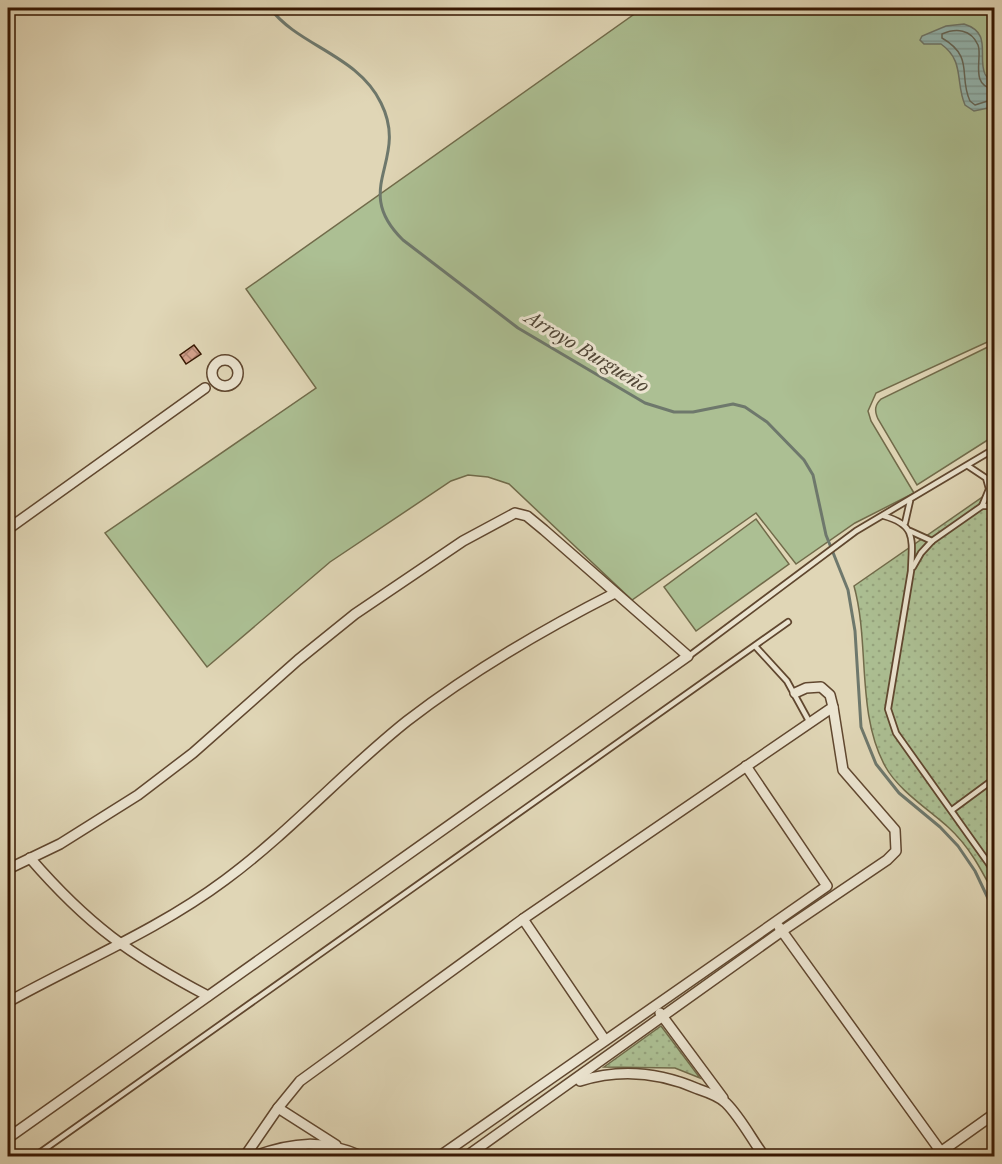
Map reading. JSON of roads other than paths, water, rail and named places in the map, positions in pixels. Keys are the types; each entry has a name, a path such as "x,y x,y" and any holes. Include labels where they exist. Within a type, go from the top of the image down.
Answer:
{"street":[{"path":"8,530 205,388 231,384 237,379 237,367 230,361 222,360 215,365 205,388"},
{"path":"213,372 215,381 222,385"},
{"path":"8,868 85,829 138,795 193,753 298,660 355,614 463,541 515,513 527,516 688,656 8,1138"},
{"path":"8,1002 119,945 226,880 388,737 431,704 536,634 615,593"},
{"path":"467,1156 572,1084 782,931 887,860 897,845 895,830 843,770 830,695 821,687 806,688 795,693"},
{"path":"245,1156 300,1081 523,920 833,707"},
{"path":"440,1156 774,920 827,886 746,766"},
{"path":"30,858 71,904 119,945 208,996"},
{"path":"523,920 605,1040"},
{"path":"774,920 940,1155 994,1114"},
{"path":"655,1006 764,1156"},
{"path":"572,1084 604,1075 645,1073 673,1079 726,1103"},
{"path":"278,1108 336,1145 361,1156"},
{"path":"254,1156 294,1145 336,1145"}],"lane":[{"path":"688,656 856,531 994,449"},
{"path":"911,571 921,553 932,541 982,506 992,488 986,478 968,466"},
{"path":"905,523 910,501"},
{"path":"982,506 994,506"},
{"path":"884,516 905,523 910,531 911,571 888,709 896,733 994,871"},
{"path":"910,531 932,541"},
{"path":"35,1156 788,622"},
{"path":"755,646 787,681 810,723"},
{"path":"952,810 994,779"}],"water":[{"path":"964,24 973,28 981,39 983,67 985,74 994,85 992,104 988,108 974,111 965,105 957,65 949,51 941,44 924,44 920,40 922,36 946,26"}],"waterway":[{"name":"Arroyo Burgueño","path":"270,8 296,32 358,73 381,103 388,123 389,142 380,189 381,205 388,222 403,240 518,328 645,403 674,412 693,412 733,404 745,407 767,422 804,460 813,475 826,535 848,590 855,631 861,727 876,764 899,793 940,827 958,846 975,871 994,911"}]}
